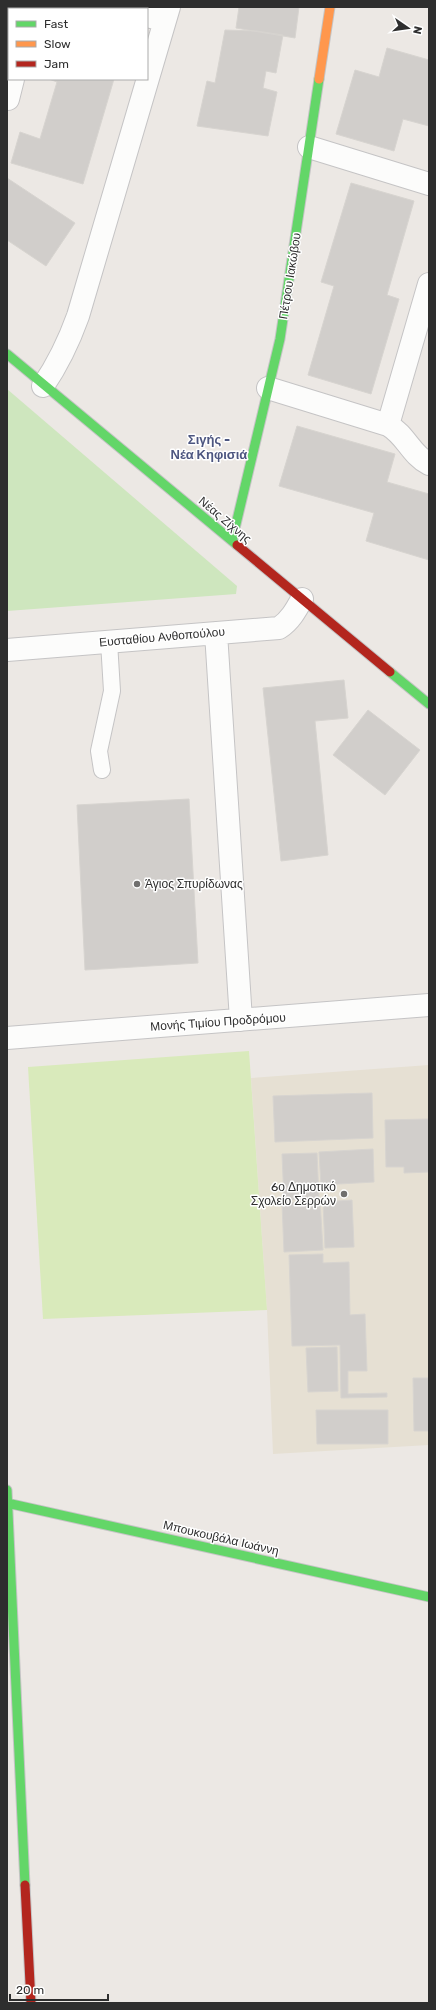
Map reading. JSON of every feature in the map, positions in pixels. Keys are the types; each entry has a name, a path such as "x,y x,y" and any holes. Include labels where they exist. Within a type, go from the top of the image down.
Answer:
{"street":[{"name":"Πέτρου Ιακώβου","path":"232,541 280,339 330,7"},
{"path":"148,58 160,14"},
{"path":"43,386 56,367 67,346 78,316 142,80"},
{"path":"309,146 429,184"},
{"path":"388,425 429,284"},
{"name":"Νέας Ζίχνης","path":"7,354 43,386 429,704"},
{"path":"268,388 388,425 401,435 420,459 429,464"},
{"name":"Ευσταθίου Ανθοπούλου","path":"7,650 279,628 286,624 302,599"},
{"path":"216,633 241,1020"},
{"name":"Μονής Τιμίου Προδρόμου","path":"7,1038 429,1005"},
{"path":"7,1490 31,2003"},
{"name":"Μπουκουβάλα Ιωάννη","path":"7,1503 429,1597"}],"lane":[{"path":"102,770 99,751 112,691 109,642"}],"shaded area":[{"name":"6ο Δημοτικό Σχολείο Σερρών","path":"429,1065 429,1445 273,1454 267,1310 251,1078"}],"green space":[{"path":"7,389 237,586 236,594 7,611"},
{"path":"249,1051 267,1310 43,1319 28,1067"}],"building":[{"path":"239,7 299,7 295,38 236,28"},
{"path":"225,30 257,31 283,35 276,73 266,71 263,88 277,92 268,136 197,126 207,81 215,83"},
{"path":"387,48 429,60 429,126 403,119 394,151 336,134 355,70 379,77"},
{"path":"52,80 114,80 83,184 11,163 20,132 40,139 57,82"},
{"path":"7,178 75,223 46,266 7,240"},
{"path":"351,183 414,201 387,295 399,299 371,394 308,375 334,286 321,282"},
{"path":"297,426 395,454 387,482 429,494 429,560 366,541 374,513 279,486"},
{"path":"344,680 348,718 315,721 328,855 281,861 263,688"},
{"path":"368,710 420,750 385,795 333,755"},
{"name":"Άγιος Σπυρίδωνας","path":"189,799 198,963 85,970 77,805"},
{"path":"372,1093 373,1138 275,1142 273,1096"},
{"path":"429,1119 429,1172 404,1173 404,1167 386,1167 385,1120"},
{"path":"373,1149 374,1182 321,1185 319,1152"},
{"path":"317,1153 319,1199 284,1200 282,1154"},
{"path":"352,1200 354,1247 325,1248 323,1202"},
{"path":"320,1201 323,1250 284,1252 282,1203"},
{"path":"323,1254 323,1263 349,1262 350,1315 365,1314 367,1371 348,1371 348,1394 387,1393 387,1397 341,1398 340,1345 292,1346 289,1255"},
{"path":"337,1347 338,1391 308,1392 306,1348"},
{"path":"413,1378 429,1378 429,1431 414,1431"},
{"path":"316,1410 388,1410 388,1444 317,1444"}],"traffic: fast":[{"path":"232,541 280,339 319,79"},
{"path":"7,354 237,545"},
{"path":"390,672 429,704"},
{"path":"7,1490 25,1885"},
{"path":"7,1503 429,1597"}],"traffic: slow":[{"path":"319,79 330,7"}],"traffic: jam":[{"path":"237,545 390,672"},
{"path":"25,1885 31,2003"}],"place":[{"name":"Άγιος Σπυρίδωνας","path":"137,884"},
{"name":"6ο Δημοτικό Σχολείο Σερρών","path":"344,1194"}],"district":[{"name":"Σιγής - Νέα Κηφισιά","path":"209,446"}]}
